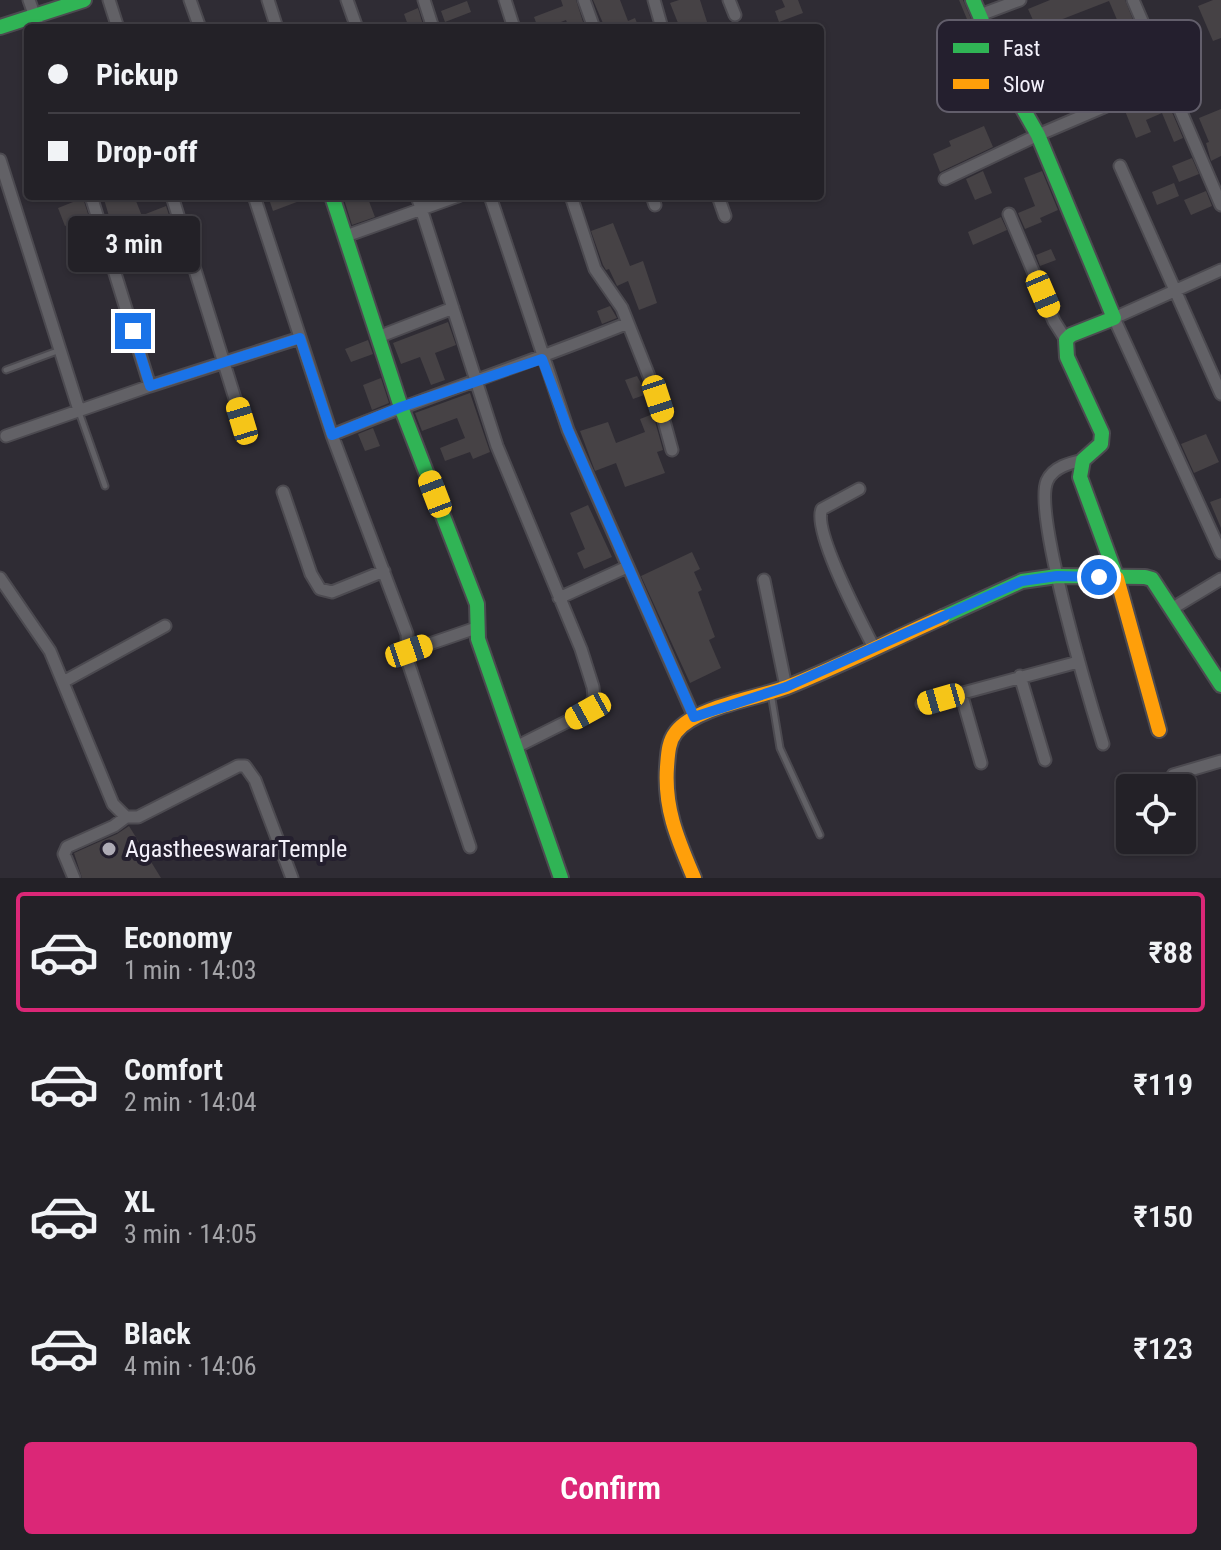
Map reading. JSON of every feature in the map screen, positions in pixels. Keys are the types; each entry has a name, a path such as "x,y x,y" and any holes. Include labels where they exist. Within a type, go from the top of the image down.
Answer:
{"street":[{"path":"29,0 37,22"},
{"path":"0,27 37,22 84,0"},
{"path":"109,0 117,24"},
{"path":"190,0 199,24"},
{"path":"268,0 276,24"},
{"path":"347,0 356,24"},
{"path":"424,0 432,24"},
{"path":"505,0 513,24"},
{"path":"584,0 593,24"},
{"path":"654,0 661,24"},
{"path":"729,0 735,15"},
{"path":"973,0 982,20"},
{"path":"980,15 1020,0"},
{"path":"1133,0 1142,20"},
{"path":"1025,112 1038,135 1114,318 1221,553"},
{"path":"945,179 1092,112"},
{"path":"1181,112 1221,205"},
{"path":"0,160 79,410"},
{"path":"1120,166 1221,394"},
{"path":"92,200 150,386"},
{"path":"173,200 242,421"},
{"path":"255,200 332,435 407,634 408,662 470,847"},
{"path":"333,200 401,407 477,604 476,628 561,878"},
{"path":"418,200 497,446 593,687 592,705 588,711 516,747"},
{"path":"346,236 447,200"},
{"path":"491,200 568,430 694,717"},
{"path":"572,200 595,269 617,299 628,323 658,399 672,450"},
{"path":"719,200 725,216"},
{"path":"1009,214 1054,321 1066,340 1067,357 1102,433 1101,444 1083,460 1063,466 1047,482 1045,503 1057,576 1078,662 1103,744"},
{"path":"1066,340 1071,335 1221,270"},
{"path":"378,337 453,308"},
{"path":"332,435 476,379 542,359 628,323"},
{"path":"6,436 300,338"},
{"path":"1083,460 1080,477 1117,577 1159,730"},
{"path":"859,489 822,509 820,522 836,568 873,646"},
{"path":"283,492 311,574 320,589 332,592 384,571"},
{"path":"559,598 627,567"},
{"path":"694,878 676,836 665,794 668,750 674,734 694,717 786,687 1022,581 1057,576 1152,579 1221,685"},
{"path":"0,578 50,651 113,804 126,817"},
{"path":"1173,608 1221,579"},
{"path":"764,580 786,687"},
{"path":"63,682 165,626"},
{"path":"409,651 476,628"},
{"path":"922,704 1078,662"},
{"path":"1020,676 1045,760"},
{"path":"961,693 981,763"},
{"path":"1176,774 1221,761"},
{"path":"74,878 64,854 67,847 114,826 126,817 138,817 238,766 245,766 255,780 292,878"}],"lane":[{"path":"6,370 60,350"},
{"path":"79,410 105,486"},
{"path":"771,692 780,748 820,835"}],"building":[{"path":"561,0 576,0 584,24 568,24 566,20 556,24 537,24 534,17 563,6"},
{"path":"593,0 620,0 628,21 635,18 637,24 603,24"},
{"path":"700,0 708,24 678,24 670,3"},
{"path":"782,0 798,0 803,13 779,22 775,11 785,7"},
{"path":"959,0 963,0 972,20 967,20"},
{"path":"1050,0 1125,0 1133,20 1117,20 1109,1 1060,20 1033,20 1028,9"},
{"path":"1221,0 1221,38 1213,41 1198,6"},
{"path":"467,1 471,12 445,22 441,11"},
{"path":"418,8 423,24 408,24 404,14"},
{"path":"1221,109 1221,156 1211,161 1206,143 1209,142 1199,118"},
{"path":"1125,112 1172,112 1183,138 1174,142 1162,113 1146,120 1151,132 1136,138"},
{"path":"984,126 993,147 940,172 933,154 951,146 949,141"},
{"path":"1192,158 1199,174 1179,182 1172,166"},
{"path":"983,171 992,193 975,200 966,179"},
{"path":"1042,171 1058,210 1040,218 1042,222 1025,229 1018,213 1035,206 1024,178"},
{"path":"1174,183 1179,196 1157,205 1152,192"},
{"path":"1206,191 1212,206 1191,215 1184,200"},
{"path":"84,200 89,217 65,226 58,208"},
{"path":"104,200 136,200 144,221 114,233"},
{"path":"269,200 302,200 273,211"},
{"path":"344,200 369,200 375,217 352,225"},
{"path":"166,206 172,224 149,233 143,215"},
{"path":"1001,217 1007,230 973,245 968,232"},
{"path":"613,223 630,266 643,261 657,303 639,310 628,281 617,286 609,269 606,270 603,265 591,231"},
{"path":"177,241 186,269 172,274 162,247"},
{"path":"1051,249 1056,260 1040,266 1036,255"},
{"path":"610,306 617,318 602,324 597,311"},
{"path":"448,322 456,345 435,353 445,380 431,385 420,357 401,364 393,343"},
{"path":"368,340 373,354 351,362 345,349"},
{"path":"637,376 647,394 633,399 625,380"},
{"path":"381,378 389,403 372,410 363,385"},
{"path":"470,393 490,452 473,459 470,452 445,461 440,448 465,438 457,418 422,431 415,413"},
{"path":"653,414 663,450 657,452 665,473 625,487 616,463 595,471 580,431 608,422 616,443 645,432 640,419"},
{"path":"373,428 380,446 365,451 358,434"},
{"path":"1206,434 1219,462 1194,473 1181,444"},
{"path":"1221,498 1221,528 1210,502"},
{"path":"588,505 612,557 584,569 577,553 585,549 570,513"},
{"path":"692,552 700,569 694,572 702,590 698,592 715,637 709,640 721,668 690,683 641,576"},
{"name":"AgastheeswararTemple","path":"129,826 161,878 82,878 74,853"}],"traffic: fast":[{"path":"0,27 84,0"},
{"path":"973,0 982,20"},
{"path":"1025,112 1038,135 1114,318 1071,335 1066,340 1067,357 1102,433 1101,444 1083,460 1080,477 1117,578"},
{"path":"333,200 401,407 477,604 478,639 561,878"},
{"path":"943,617 1022,581 1057,576 1145,577 1152,579 1221,685"}],"traffic: slow":[{"path":"1117,578 1159,730"},
{"path":"694,878 678,837 668,797 668,753 676,732 697,716 787,687 943,617"}],"place":[{"name":"AgastheeswararTemple","path":"109,849"}],"route":[{"path":"133,331 150,386 300,338 332,435 476,379 542,359 568,430 621,555 694,717 786,687 1022,581 1036,577 1099,577"}]}
